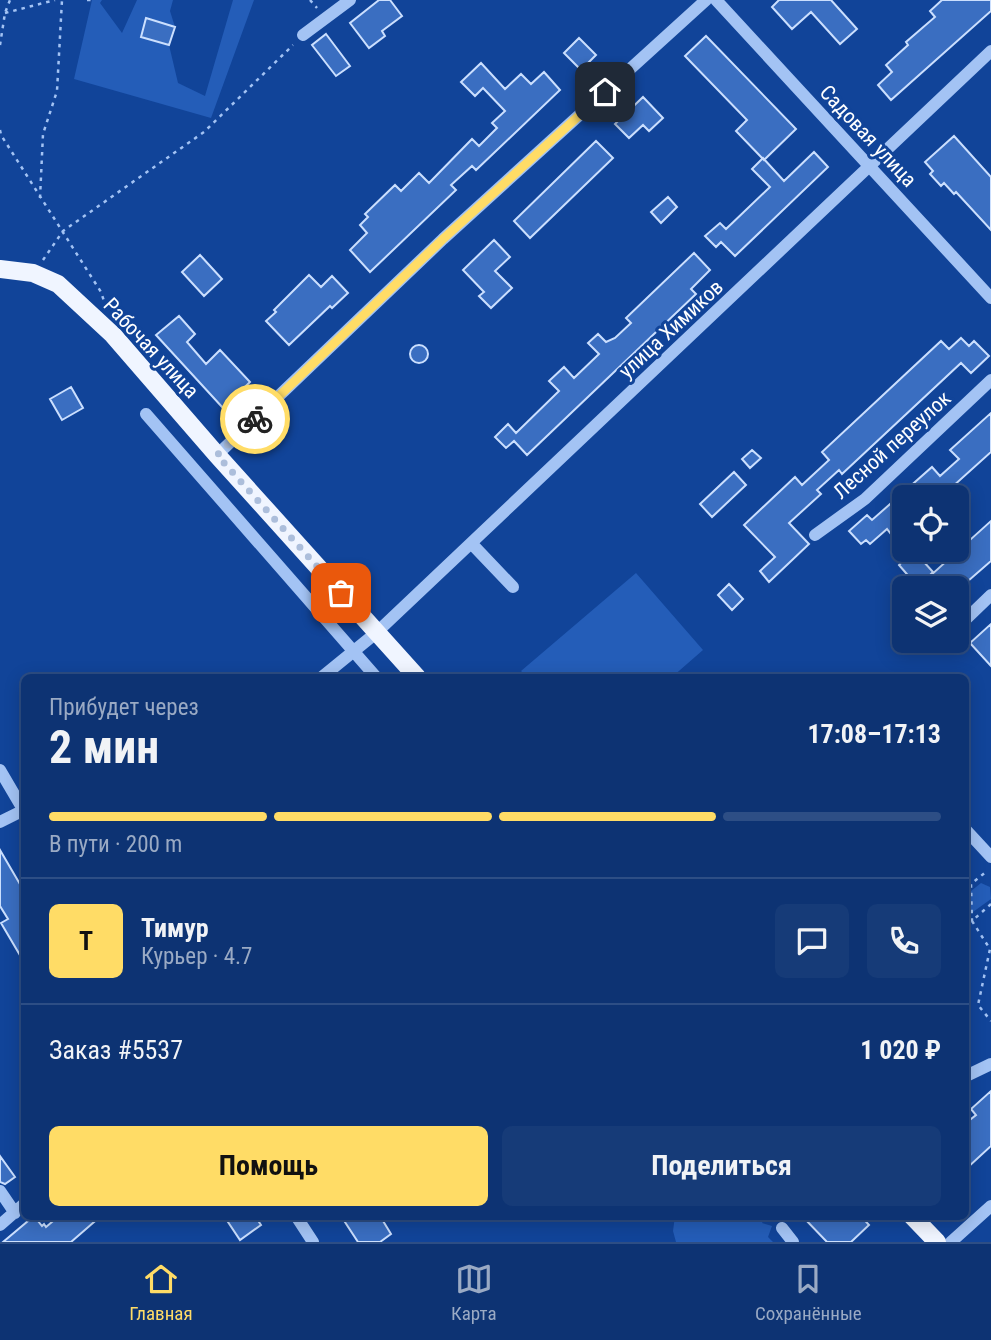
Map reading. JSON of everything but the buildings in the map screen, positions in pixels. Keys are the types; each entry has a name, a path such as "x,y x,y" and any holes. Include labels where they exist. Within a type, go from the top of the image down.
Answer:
{"main road":[{"name":"Рабочая улица","path":"0,269 33,273 58,284 113,335 414,674"},
{"path":"916,1220 937,1242"}],"street":[{"path":"303,35 350,0"},
{"path":"217,455 443,239 706,0"},
{"name":"Садовая улица","path":"716,0 991,299"},
{"name":"улица Химиков","path":"326,674 376,633 991,51"},
{"name":"Лесной переулок","path":"815,535 865,499 991,380"},
{"path":"146,414 373,674"},
{"path":"471,543 513,587"},
{"path":"969,616 991,595"},
{"path":"0,770 21,806"},
{"path":"0,822 21,812"},
{"path":"969,833 991,856"},
{"path":"969,1075 991,1064"},
{"path":"0,1191 20,1209 0,1225"},
{"path":"950,1242 991,1206"},
{"path":"299,1220 313,1242"},
{"path":"782,1228 793,1242"}],"path":[{"path":"0,45 10,0"},
{"path":"5,13 55,0"},
{"path":"40,198 43,134 57,91 62,0"},
{"path":"33,273 63,231 204,132 303,35"},
{"path":"0,130 101,292 113,335"},
{"path":"991,869 971,884 972,921 990,949 978,1005 991,1021"},
{"path":"969,924 991,904"}],"shaded area":[{"path":"92,0 102,0 100,3 122,33 137,0 173,0 170,11 175,27 169,45 178,83 205,96 233,0 254,0 211,118 74,79"},
{"path":"636,573 703,650 675,674 524,674 521,671"},
{"path":"981,883 990,887 991,899 969,915 969,893"},
{"path":"674,1220 764,1220 762,1223 772,1226 768,1237 773,1242 676,1242 673,1231"}],"way so far":[{"path":"255,419 217,455 341,593"}],"route":[{"path":"255,419 443,239 605,92"}]}
